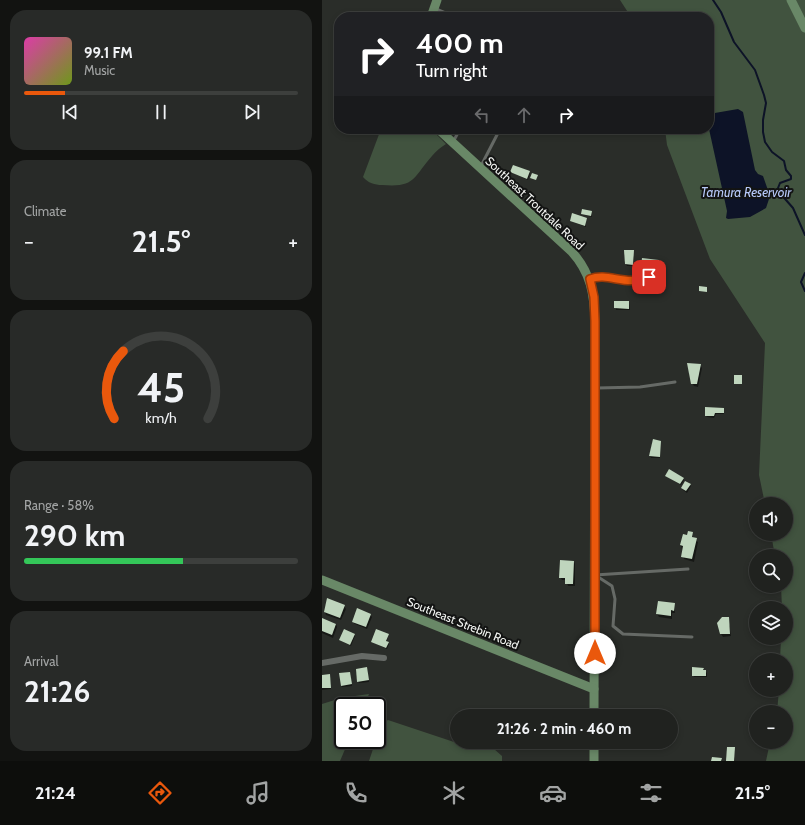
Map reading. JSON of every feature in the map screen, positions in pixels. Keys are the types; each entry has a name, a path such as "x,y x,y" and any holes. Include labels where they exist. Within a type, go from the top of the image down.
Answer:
{"main road":[{"path":"791,0 805,28"},
{"name":"Southeast Troutdale Road","path":"443,134 572,252 583,266 590,279 594,297 595,314 594,709"},
{"name":"Southeast Strebin Road","path":"322,580 594,689"},
{"path":"594,749 594,761"}],"street":[{"path":"322,663 362,656 384,658"}],"lane":[{"path":"452,142 457,134"},
{"path":"480,168 497,134"},
{"path":"590,279 600,277 630,282 640,281 649,277"},
{"path":"595,388 640,387 675,382"},
{"path":"595,574 688,569"},
{"path":"595,574 612,586 615,599 613,626 623,634 692,637"}],"green space":[{"path":"620,0 805,0 805,761 766,761 769,749 793,749 793,705 778,705 778,697 793,697 793,653 780,653 781,645 793,645 793,601 782,601 781,593 793,593 793,549 774,549 772,541 793,541 793,497 764,497 759,475 765,343 710,259 667,145 666,134 714,134 714,12 628,12"},
{"path":"379,134 436,134 446,144 435,152 413,180 408,183 401,185 379,185 367,181 363,177"},
{"path":"369,694 368,697 348,697"},
{"path":"334,700 334,749 345,749 340,761 322,761 322,704"},
{"path":"388,720 450,741 450,749 494,749 502,756 502,761 369,761 373,749 386,749 386,721"}],"water":[{"name":"Tamura Reservoir","path":"738,109 743,112 755,170 758,174 763,176 770,196 766,208 750,217 726,218 727,211 710,134 714,134 714,113"}],"building":[{"path":"513,165 530,171 527,179 510,172"},
{"path":"532,173 538,175 536,180 530,178"},
{"path":"582,209 592,211 591,216 581,214"},
{"path":"572,213 587,218 585,226 570,221"},
{"path":"624,250 634,250 633,265 625,264"},
{"path":"642,258 659,260 658,266 653,266 653,268 641,267"},
{"path":"699,286 707,287 707,292 699,291"},
{"path":"614,301 629,301 629,309 614,308"},
{"path":"687,363 701,364 697,384 691,384"},
{"path":"734,375 742,375 742,384 734,384"},
{"path":"705,407 724,408 724,413 715,413 714,416 705,416"},
{"path":"653,439 661,441 660,457 649,456"},
{"path":"669,469 684,478 680,484 665,476"},
{"path":"685,481 691,484 686,491 681,488"},
{"path":"688,531 693,532 692,537 697,538 692,559 681,557 683,546 680,545 683,534 687,535"},
{"path":"560,560 574,561 573,584 565,584 565,578 559,578"},
{"path":"327,598 345,605 340,618 324,612"},
{"path":"658,601 675,603 674,611 671,610 671,616 656,614"},
{"path":"357,608 371,614 366,627 352,622"},
{"path":"722,617 729,617 730,634 720,634 717,623"},
{"path":"322,618 336,624 332,635 322,631"},
{"path":"344,629 355,634 350,645 339,640"},
{"path":"376,629 389,634 386,641 389,642 386,648 371,642"},
{"path":"367,667 369,680 357,682 356,669"},
{"path":"692,667 704,668 703,670 706,670 706,676 692,676"},
{"path":"350,672 352,684 341,686 339,673"},
{"path":"330,674 331,688 322,688 322,675"},
{"path":"727,747 735,747 734,761 726,761"},
{"path":"712,757 722,758 721,761 711,761"}],"waterway":[{"path":"713,0 721,12 734,42 755,70 766,103 763,120 765,142 772,152 784,161 786,170 791,176 791,179 780,183 778,188 779,192 793,208 805,235"},
{"path":"805,273 801,282 805,291"}],"route":[{"path":"595,653 595,321 594,297 590,279 600,277 630,282 640,281 649,277"}]}
